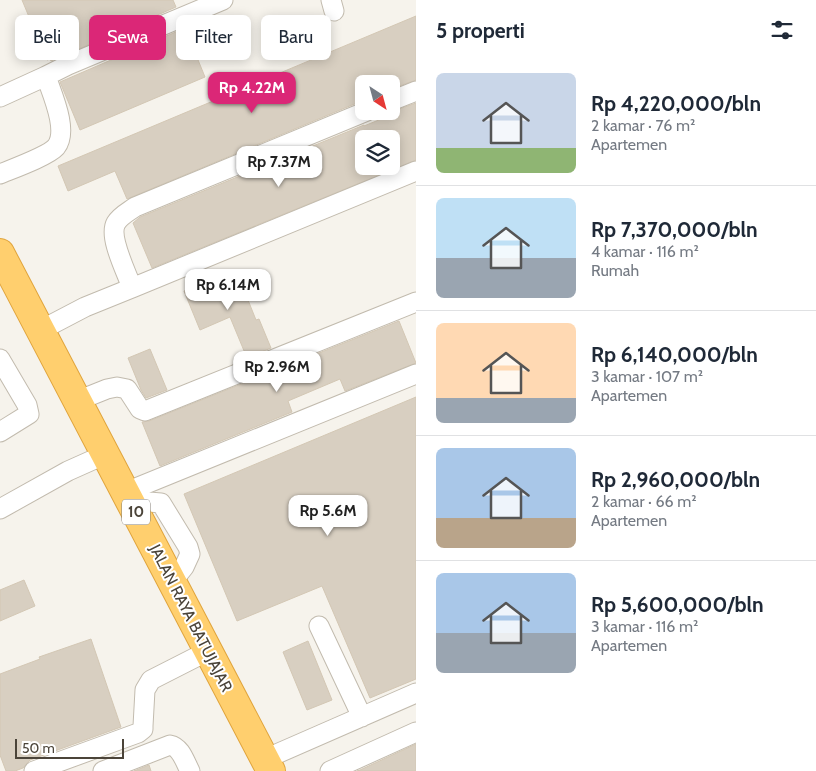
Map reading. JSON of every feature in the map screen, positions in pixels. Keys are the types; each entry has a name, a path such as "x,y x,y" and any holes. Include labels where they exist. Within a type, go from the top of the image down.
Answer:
{"highway":[{"name":"JALAN RAYA BATUJAJAR","path":"0,253 268,765"}],"lane":[{"path":"0,97 68,65 223,0"},
{"path":"0,174 43,155 56,147 62,134 56,103 46,76"},
{"path":"400,97 416,91"},
{"path":"132,288 116,244 114,232 115,224 121,217 135,207 355,116"},
{"path":"41,330 85,307 416,171"},
{"path":"77,401 118,387 127,389 140,409 145,411 416,302"},
{"path":"0,359 28,405 29,412 29,414 0,432"},
{"path":"130,500 147,482 416,374"},
{"path":"0,509 68,471 106,454"},
{"path":"319,626 362,717"},
{"path":"34,771 143,729 145,690 151,680 208,651"},
{"path":"268,765 362,717 416,693"},
{"path":"332,770 416,732"},
{"path":"103,771 173,745 178,749 190,771"}],"building":[{"path":"22,0 173,0 176,7 157,15 89,15 89,45 79,49 79,15 28,15"},
{"path":"416,16 416,80 400,86 400,75 355,75 355,104 127,199 115,171 68,191 58,166 311,60 331,60 331,52"},
{"path":"176,32 176,60 198,60 205,77 80,130 60,82 111,60 166,60 166,36"},
{"path":"416,103 416,160 400,167 400,130 355,130 355,175 379,175 152,268 133,223 140,217 379,120 400,120 400,109"},
{"path":"236,270 256,320 259,319 271,348 247,358 230,317 200,330 184,291"},
{"path":"399,321 416,363 345,391 340,379 288,401 292,412 160,466 142,422 149,421"},
{"path":"150,349 167,390 146,398 128,358"},
{"path":"416,397 416,679 370,698 322,586 237,621 184,494"},
{"path":"24,580 35,606 0,621 0,590"},
{"path":"91,639 121,727 30,760 23,768 15,771 6,771 0,755 0,674 40,659 39,657"},
{"path":"308,641 332,700 307,710 283,652"},
{"path":"416,744 416,771 357,771 360,770"},
{"path":"149,765 151,771 134,771"}]}
